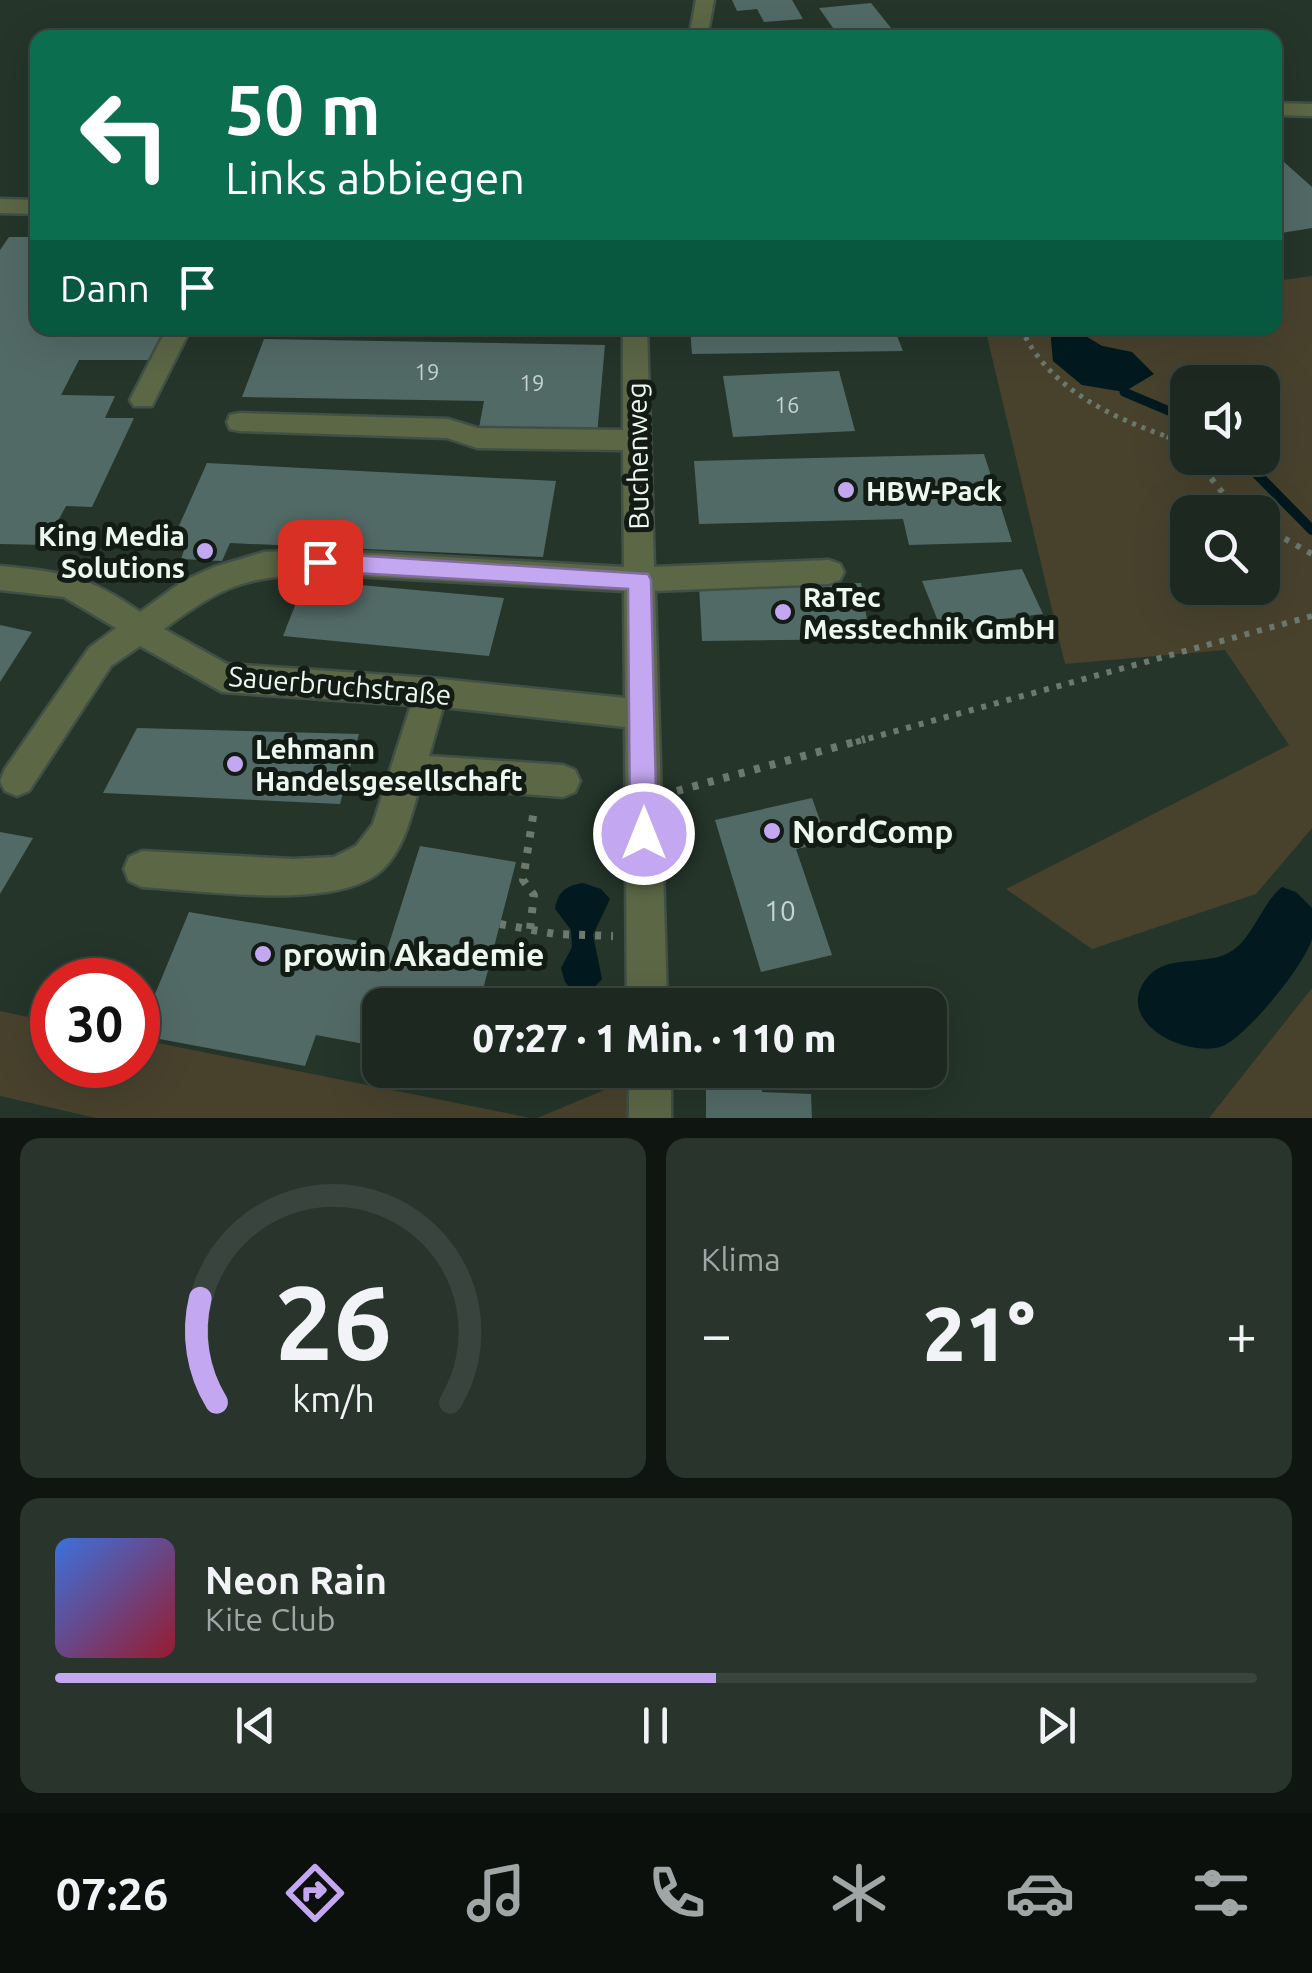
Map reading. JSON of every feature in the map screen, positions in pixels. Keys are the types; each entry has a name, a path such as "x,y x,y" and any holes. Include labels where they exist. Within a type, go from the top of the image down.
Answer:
{"street":[{"path":"699,30 705,0"},
{"path":"1282,109 1312,110"},
{"path":"0,206 30,207"},
{"path":"143,400 176,335"},
{"name":"Buchenweg","path":"635,335 646,988"},
{"path":"240,422 448,430 477,438 637,440"},
{"path":"17,780 100,657 194,590 225,575 264,564 320,562 640,580 829,572"},
{"name":"Sauerbruchstraße","path":"0,578 68,586 100,600 222,678 431,692 644,715"},
{"path":"142,869 292,877 338,875 369,858 388,833 431,692"},
{"path":"410,770 563,782"},
{"path":"650,1088 650,1118"}],"path":[{"path":"1024,335 1051,371 1099,410 1170,437"},
{"path":"1209,475 1224,495"},
{"path":"1280,536 1312,554"},
{"path":"644,800 1312,616"},
{"path":"530,929 534,895 523,880 534,810"},
{"path":"500,924 644,937"}],"shaded area":[{"path":"1312,276 1312,828 1256,894 1092,949 1006,889 1289,745 1225,650 1065,664 987,335 1051,335 1053,361 1082,385 1132,352 1102,346 1084,335 1282,335 1282,280"},
{"path":"1312,988 1312,1118 1209,1118"},
{"path":"0,1011 30,1017 30,1088 160,1088 160,1043 362,1084 362,1088 382,1088 531,1118 96,1118 0,1096"},
{"path":"609,1088 643,1088 643,1118 537,1118"}],"water":[{"path":"1051,335 1084,335 1102,346 1132,352 1154,374 1124,392 1082,385 1053,361"},
{"path":"583,883 601,889 610,899 593,935 602,979 594,988 570,988 561,968 572,947 571,930 555,909 558,898 572,886"},
{"path":"1282,887 1296,892 1312,908 1312,938 1299,965 1243,1031 1220,1047 1205,1049 1172,1041 1146,1022 1139,1009 1139,995 1153,971 1234,950"}],"building":[{"path":"732,0 792,0 803,19 764,22 757,9 737,11"},
{"path":"871,3 893,30 834,30 819,8"},
{"path":"1282,160 1312,187 1312,228 1282,233"},
{"path":"9,237 30,237 30,335 173,335 161,360 79,360 61,395 115,396 105,418 134,418 92,507 66,506 45,545 0,544 0,250"},
{"path":"691,335 897,335 903,351 692,354"},
{"path":"264,339 605,345 597,435 478,433 484,401 242,397"},
{"path":"839,371 855,431 733,437 723,376"},
{"name":"HBW-Pack","path":"984,454 1012,542 909,545 903,519 699,524 694,461"},
{"path":"207,463 556,481 543,557 230,543 222,561 181,559 188,539 174,537"},
{"path":"1022,569 1043,614 940,626 922,581"},
{"path":"305,580 504,598 489,656 283,636"},
{"name":"RaTec Messtechnik GmbH","path":"861,583 870,639 702,641 699,585"},
{"path":"0,625 32,632 0,682"},
{"name":"Lehmann Handelsgesellschaft","path":"137,728 359,734 340,804 103,793"},
{"path":"812,798 828,843 796,849 832,955 761,972 715,820"},
{"path":"0,832 33,838 0,894"},
{"name":"prowin Akademie","path":"420,846 516,862 483,988 362,988 362,1044 316,1035 305,1066 160,1039 160,982 189,912 359,941 351,967 380,972"},
{"path":"706,1088 762,1088 762,1092 811,1094 812,1118 706,1118"}],"waterway":[{"path":"1124,392 1170,411"},
{"path":"1258,475 1312,530"}],"place":[{"name":"HBW-Pack","path":"846,490"},
{"name":"King Media Solutions","path":"205,551"},
{"name":"RaTec Messtechnik GmbH","path":"783,612"},
{"name":"Lehmann Handelsgesellschaft","path":"235,764"},
{"name":"NordComp","path":"772,831"},
{"name":"prowin Akademie","path":"263,954"}],"route":[{"path":"320,562 640,580 644,834"}]}
